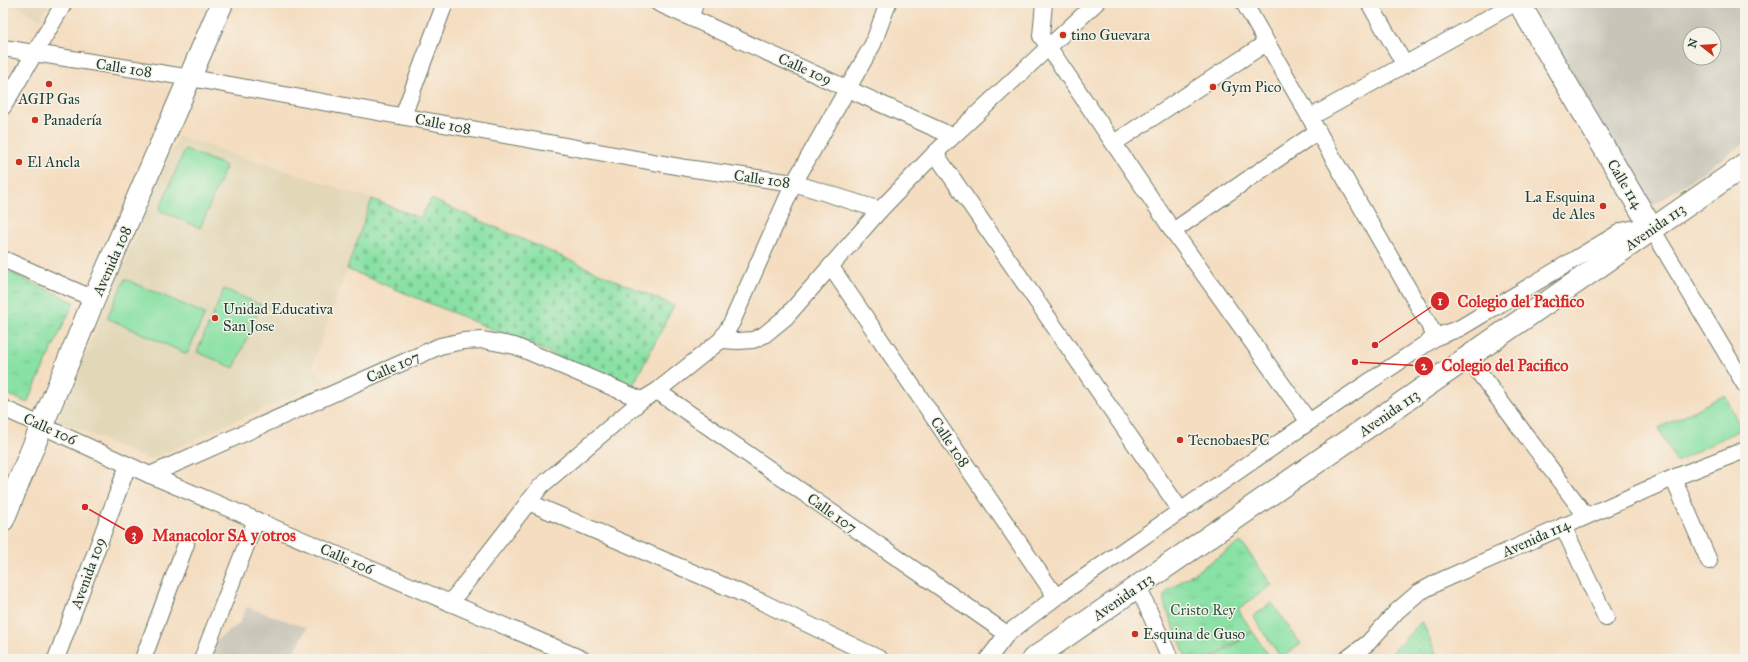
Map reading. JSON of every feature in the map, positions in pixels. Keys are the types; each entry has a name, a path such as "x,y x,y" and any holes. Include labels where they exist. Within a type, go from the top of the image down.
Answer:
{"main road":[{"name":"Avenida 108","path":"3,520 94,299 191,78 222,3"},
{"name":"Calle 114","path":"1519,3 1652,229"},
{"name":"Avenida 113","path":"1033,659 1745,165"}],"street":[{"path":"3,107 64,3"},
{"path":"403,116 445,3"},
{"name":"Calle 109","path":"658,3 693,10 849,89 952,136"},
{"path":"450,603 541,486 642,400 657,391 721,340 732,322 794,183 849,89 873,44 888,3"},
{"path":"1044,3 1041,36 1174,231 1310,422"},
{"path":"721,340 753,340 764,335 786,317 880,210 935,152 1096,3"},
{"path":"1244,3 1436,337"},
{"path":"1369,3 1405,65"},
{"path":"1174,231 1314,124 1405,65 1515,3"},
{"path":"1114,143 1266,43"},
{"name":"Calle 108","path":"3,48 191,78 686,168 794,183 880,210"},
{"path":"935,152 1181,511"},
{"path":"988,659 1007,634 1056,597 1436,337 1460,328 1622,231 1635,228 1652,229"},
{"name":"Calle 114","path":"1652,229 1744,381"},
{"path":"3,259 94,299"},
{"name":"Calle 108","path":"831,267 1056,597"},
{"name":"Calle 107","path":"150,475 440,346 463,341 483,340 515,346 642,400"},
{"path":"1468,358 1586,516"},
{"name":"Calle 107","path":"657,391 1007,634"},
{"name":"Calle 106","path":"3,408 150,475 580,659"},
{"name":"Avenida 114","path":"1347,659 1367,651 1397,611 1418,593 1440,581 1673,478 1745,450"},
{"name":"Avenida 109","path":"56,659 128,465"},
{"path":"1673,478 1709,561"},
{"path":"528,502 762,602 880,659"},
{"path":"202,659 256,520"},
{"path":"1563,526 1606,618"},
{"path":"143,659 186,544"},
{"path":"1138,586 1170,659"}],"shaded area":[{"path":"12,3 49,3 40,19"},
{"path":"1529,3 1745,3 1745,143 1651,207"},
{"name":"Unidad Educativa San Jose","path":"178,136 372,199 312,366 325,381 149,460 58,420"},
{"path":"247,607 307,628 291,659 196,659 211,644 239,624"}],"green space":[{"path":"185,149 226,166 200,228 159,210"},
{"path":"372,199 420,218 431,199 674,306 632,387 347,269"},
{"path":"3,269 74,302 27,403 3,392"},
{"path":"125,279 205,314 187,354 107,318"},
{"path":"224,289 261,305 234,368 197,352"},
{"path":"1725,395 1741,429 1676,462 1659,428"},
{"name":"Cristo Rey","path":"1241,542 1272,585 1238,609 1252,631 1209,659 1187,659 1164,604 1164,597 1168,590"},
{"path":"1272,603 1301,644 1281,658 1253,616"},
{"path":"1422,621 1438,659 1386,659"},
{"path":"1253,632 1271,659 1212,659"}],"place":[{"name":"tino Guevara","path":"1063,35"},
{"name":"AGIP Gas","path":"49,84"},
{"name":"Gym Pico","path":"1213,87"},
{"name":"Panadería","path":"35,120"},
{"name":"El Ancla","path":"19,162"},
{"name":"La Esquina de Ales","path":"1603,206"},
{"name":"Unidad Educativa San Jose","path":"215,318"},
{"name":"Colegio del Pacìfico","path":"1375,345"},
{"name":"Colegio del Pacifico","path":"1355,362"},
{"name":"TecnobaesPC","path":"1180,440"},
{"name":"Manacolor SA y otros","path":"85,507"},
{"name":"Esquina de Guso","path":"1135,634"}]}
